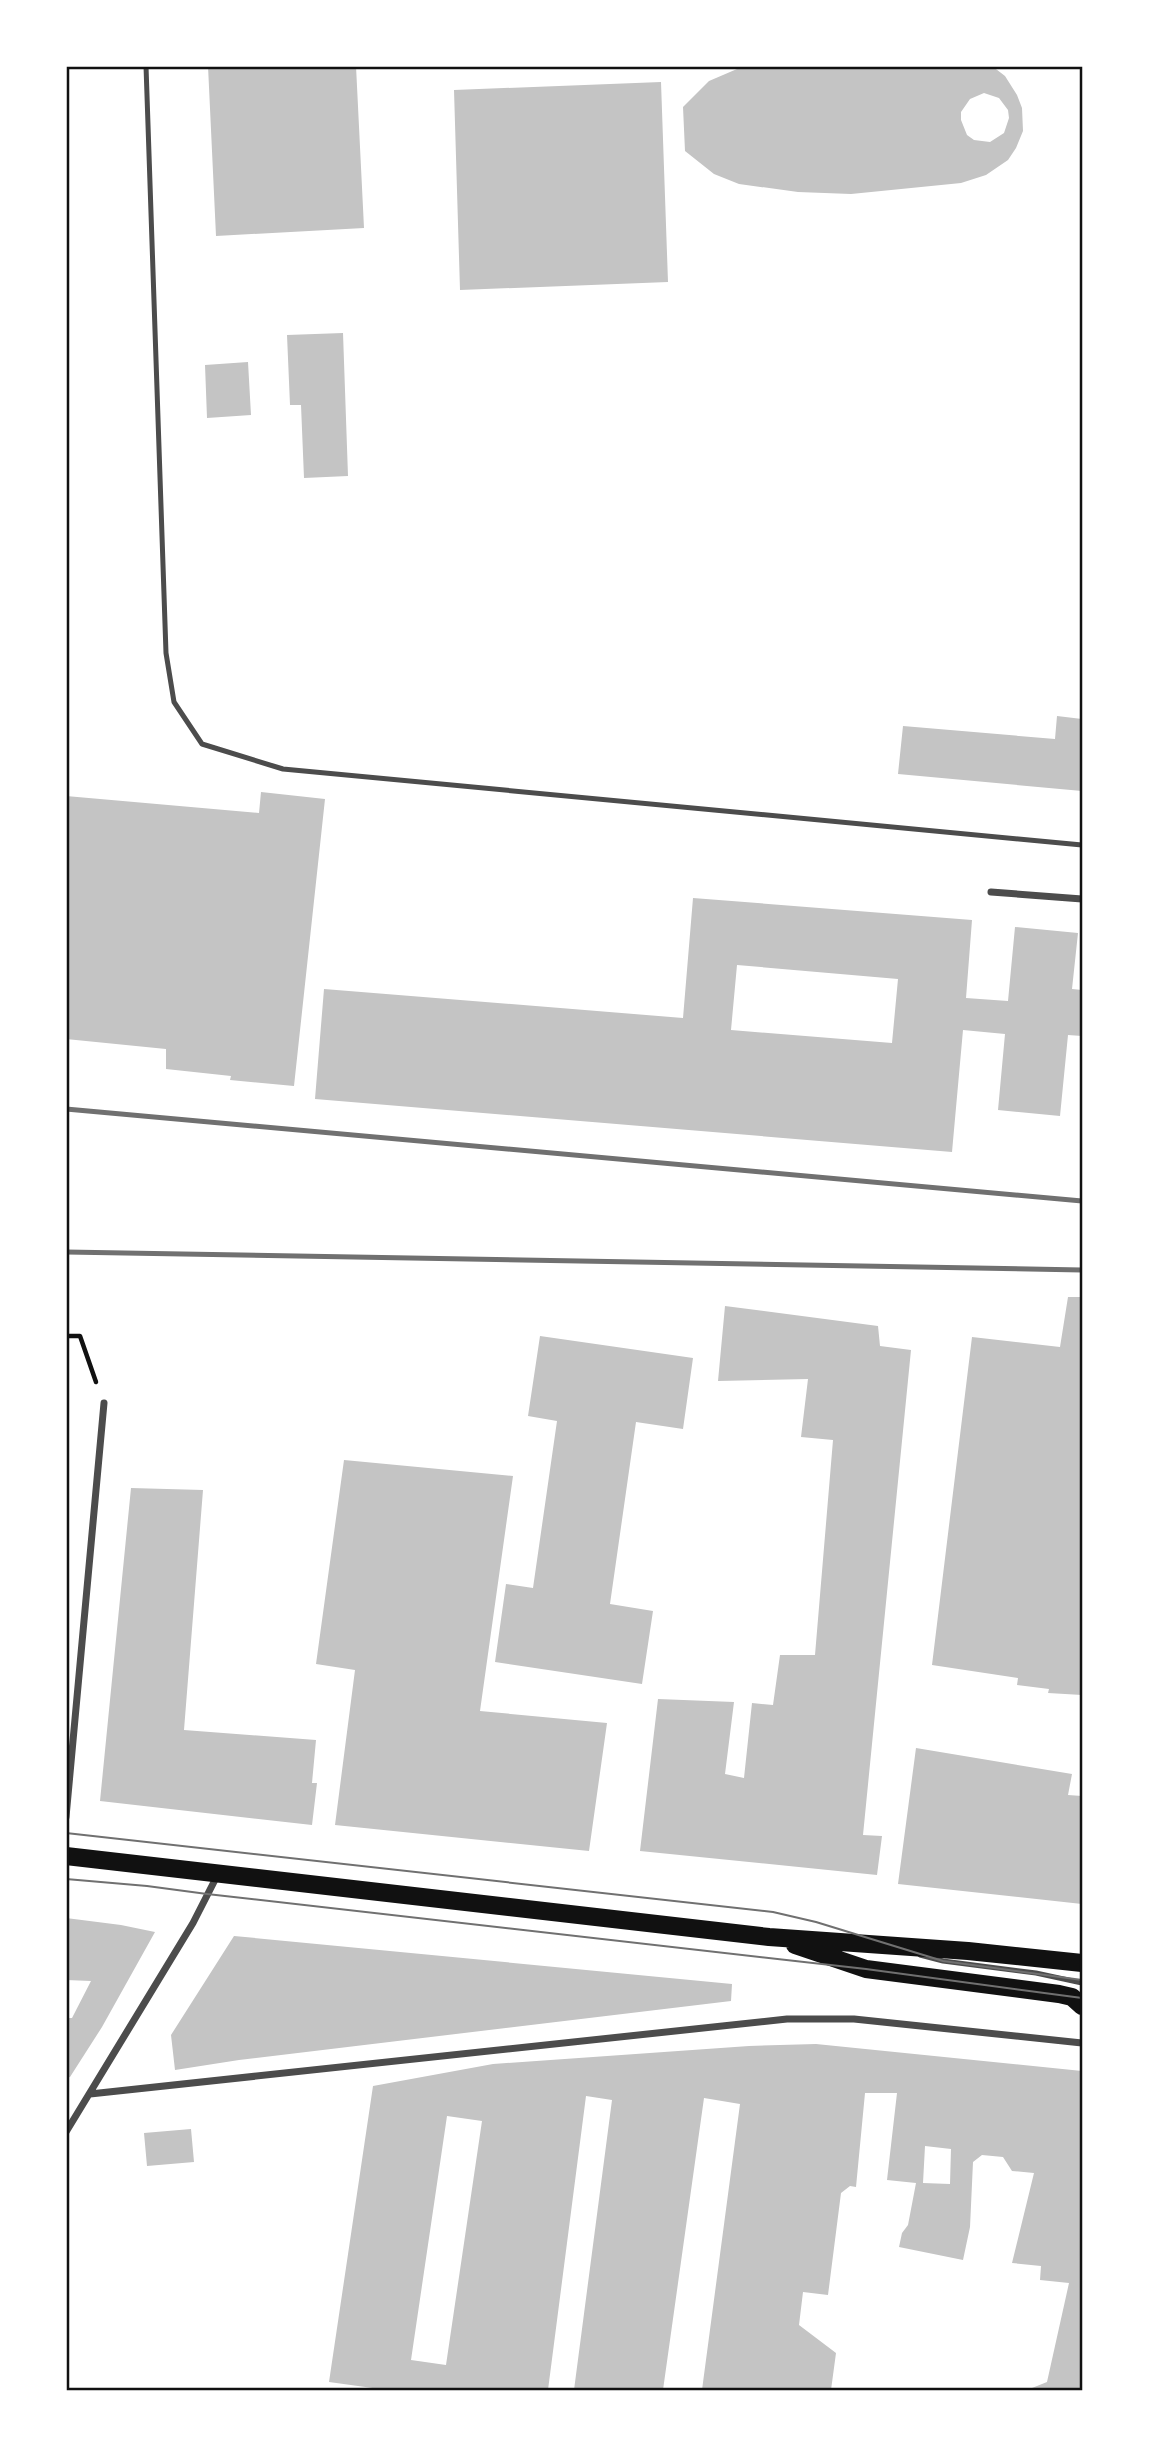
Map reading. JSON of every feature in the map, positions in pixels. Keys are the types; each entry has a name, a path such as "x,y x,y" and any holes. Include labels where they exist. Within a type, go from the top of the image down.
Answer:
{"main road":[{"path":"66,1856 769,1937 1083,1963"},
{"path":"769,1937 866,1969 1059,1994 1072,1997 1083,2006"}],"street":[{"path":"991,892 1083,899"},
{"path":"66,1817 104,1403"},
{"path":"66,2132 193,1923 219,1873"},
{"path":"90,2094 786,2019 855,2019 1083,2043"}],"lane":[{"path":"146,66 166,653 174,702 202,744 283,769 1083,845"},
{"path":"886,1945 943,1961 1036,1973 1083,1983"},
{"path":"1059,1994 1083,1994"}],"path":[{"path":"66,1336 80,1336 104,1403"}],"building":[{"path":"208,66 356,66 364,228 216,236"},
{"path":"744,66 992,66 1005,76 1017,95 1022,108 1023,131 1008,160 986,175 961,183 851,194 798,192 739,184 714,174 685,151 683,107 709,81","holes":["984,93 999,98 1008,110 1009,118 1004,133 990,142 974,140 967,135 961,112 970,99"]},
{"path":"661,82 668,282 460,290 454,90"},
{"path":"343,333 348,476 304,478 301,405 290,405 287,335"},
{"path":"248,362 251,415 207,418 205,365"},
{"path":"1057,716 1082,719 1082,791 898,774 903,726 1055,739"},
{"path":"261,792 325,799 294,1086 230,1080 231,1076 166,1069 166,1049 66,1039 66,796 259,813"},
{"path":"693,898 972,920 966,998 1008,1001 1015,927 1078,933 1072,989 1082,990 1082,1036 1068,1035 1060,1116 998,1110 1005,1034 963,1030 952,1152 315,1099 324,989 683,1018","holes":["737,965 898,979 892,1043 731,1030"]},
{"path":"1068,1297 1082,1297 1082,1695 1048,1693 1049,1689 1017,1685 1018,1678 932,1665 972,1337 1060,1347"},
{"path":"725,1306 878,1326 880,1346 911,1350 863,1835 882,1836 877,1875 640,1851 658,1699 734,1702 725,1774 744,1778 752,1703 773,1705 780,1655 815,1655 833,1440 801,1437 808,1379 718,1381"},
{"path":"540,1336 693,1358 683,1429 636,1422 610,1604 653,1611 642,1684 495,1662 506,1584 533,1588 557,1421 528,1416"},
{"path":"344,1460 513,1476 480,1711 607,1723 589,1851 335,1825 355,1670 316,1664"},
{"path":"131,1488 203,1490 184,1730 316,1740 312,1783 317,1783 312,1825 100,1801"},
{"path":"916,1748 1072,1774 1068,1795 1082,1796 1082,1904 898,1884"},
{"path":"66,1918 155,1932 102,2027 70,2077 66,2078 66,2018 72,2018 91,1981 66,1980"},
{"path":"234,1936 732,1984 731,2001 175,2070 171,2035"},
{"path":"816,2044 1082,2071 1082,2390 1027,2390 1047,2382 1069,2283 1040,2280 1041,2266 1012,2263 1034,2173 1012,2171 1003,2157 982,2155 973,2162 970,2227 963,2260 899,2247 902,2233 908,2225 916,2183 887,2180 897,2093 865,2093 856,2187 850,2186 841,2193 828,2295 803,2292 799,2325 836,2353 831,2390 702,2390 740,2104 704,2098 663,2390 574,2390 612,2100 586,2096 548,2390 387,2390 329,2382 373,2086 493,2064 749,2046","holes":["447,2116 482,2121 446,2365 411,2360","925,2146 951,2149 950,2184 923,2183"]},
{"path":"191,2129 194,2162 147,2166 144,2133"}],"tram line":[{"path":"66,1833 773,1912 816,1922 943,1961 1082,1980"},
{"path":"66,1879 866,1969 1082,1998"}],"railway":[{"path":"66,1109 1082,1201"},
{"path":"66,1252 1082,1270"}]}
